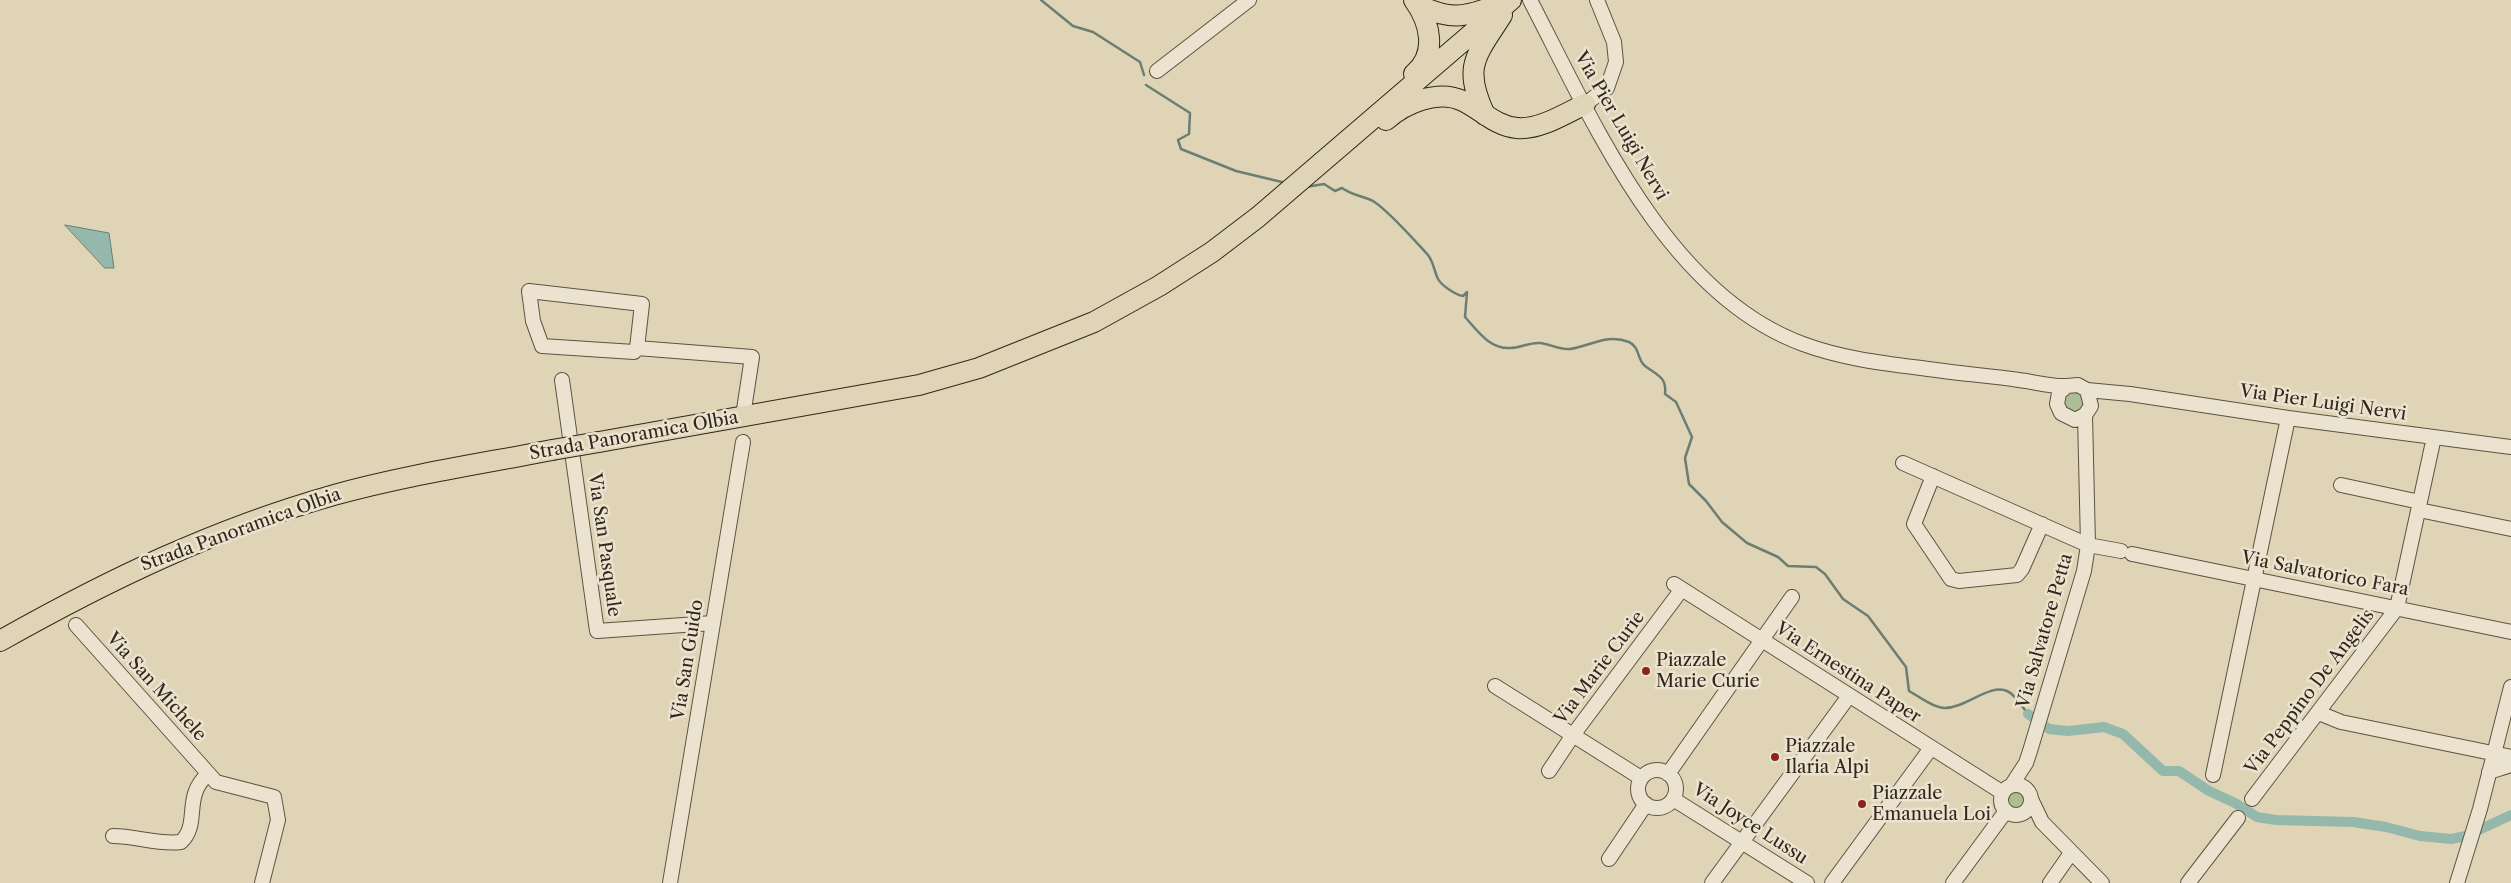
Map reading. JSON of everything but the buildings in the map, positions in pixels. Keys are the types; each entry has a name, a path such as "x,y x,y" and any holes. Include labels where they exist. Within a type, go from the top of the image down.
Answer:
{"highway":[{"path":"1485,115 1474,92 1472,75 1476,56 1511,0"},
{"path":"1416,2 1438,15 1456,17 1477,13 1511,0"},
{"path":"1338,148 1511,0"},
{"path":"1357,132 1368,112 1420,69 1429,49 1430,31 1416,2"},
{"path":"1338,148 1358,145 1390,116 1416,101 1442,95 1462,100 1501,125 1524,127 1559,117 1585,104"},
{"name":"Strada Panoramica Olbia","path":"0,641 136,568 201,541 334,495 404,477 919,385 979,368 1094,322 1159,286 1212,252 1258,216 1338,148"}],"street":[{"path":"1157,71 1249,0"},
{"name":"Via Pier Luigi Nervi","path":"1530,0 1639,202 1684,258 1720,295 1754,320 1802,344 1850,358 2019,380 2052,387 2067,386"},
{"path":"1585,104 1607,88 1616,62 1614,42 1597,0"},
{"path":"637,348 642,304 529,291 533,321 542,346 634,352 637,348 752,357 743,416"},
{"name":"Via San Pasquale","path":"562,380 597,631 712,623"},
{"name":"Via Pier Luigi Nervi","path":"2019,380 2036,387 2057,404"},
{"path":"2078,385 2089,395 2089,411 2080,418 2061,413 2057,404 2059,393 2067,386 2078,385"},
{"name":"Via Pier Luigi Nervi","path":"2089,395 2130,394 2288,418 2511,447"},
{"name":"Via Salvatore Petta","path":"2007,790 2026,763 2084,571 2088,544 2080,418"},
{"path":"2213,774 2288,418"},
{"path":"2397,608 2434,436"},
{"name":"Via San Guido","path":"670,883 743,442"},
{"name":"Via Salvatorico Fara","path":"1903,463 2088,544 2511,632"},
{"path":"1933,476 1914,524 1951,579 1959,582 2017,575 2022,569 2042,524"},
{"path":"2341,485 2511,529"},
{"name":"Via Ernestina Paper","path":"1678,586 1931,748 2007,790"},
{"name":"Via Marie Curie","path":"1549,771 1678,586"},
{"path":"1668,774 1792,597"},
{"name":"Via Peppino De Angelis","path":"2252,799 2397,608"},
{"name":"Via San Michele","path":"76,625 216,782 274,796 278,820 262,883"},
{"path":"1495,686 1641,778"},
{"path":"2457,883 2480,809 2511,687"},
{"path":"1712,883 1849,696"},
{"path":"2319,713 2341,722 2511,757"},
{"path":"1832,883 1931,748"},
{"name":"Via Salvatore Petta","path":"2030,751 2030,796 2042,822"},
{"path":"2489,772 2511,765"},
{"path":"1653,771 1668,774 1675,787 1674,796 1668,804 1660,807 1646,804 1639,794 1638,786 1641,778 1653,771"},
{"path":"114,836 131,836 165,843 181,842 189,829 193,794 199,782 208,774"},
{"path":"1953,883 2013,813 2028,809 2030,796 2020,785 2007,790 2001,801 2013,813"},
{"name":"Via Joyce Lussu","path":"1674,796 1678,802 1806,883"},
{"path":"1609,859 1646,804"},
{"name":"Via Salvatore Petta","path":"2013,813 2034,816 2042,822 2070,853 2102,883"},
{"path":"2188,883 2238,818"},
{"path":"2050,883 2070,853"}],"green space":[{"path":"2070,391 2078,391 2084,397 2084,405 2078,411 2070,411 2064,405 2064,397"},
{"path":"2016,789 2024,792 2027,800 2024,808 2016,811 2008,808 2005,800 2008,792"}],"water":[{"path":"65,225 109,233 114,268 105,268"}],"waterway":[{"path":"1041,0 1073,26 1093,32 1140,62 1144,75"},
{"path":"1146,85 1190,113 1189,134 1178,140 1181,149 1236,171 1286,183"},
{"path":"1306,187 1324,184 1335,191 1342,188 1350,193 1370,199 1387,212 1428,255 1438,279 1449,290 1460,295 1463,296 1467,292 1465,317 1484,338 1496,345 1510,348 1540,343 1562,349 1570,349 1606,339 1621,340 1633,344 1642,363 1663,380 1665,394 1676,402 1692,437 1685,458 1689,484 1706,501 1722,522 1747,543 1778,557 1788,566 1816,567 1825,574 1843,599 1868,616 1906,667 1909,691 1931,704 1944,708 1960,705 1985,693 2000,689 2013,695 2028,714"},
{"path":"2028,714 2049,729 2068,731 2104,727 2123,734 2163,771 2179,771 2209,791 2235,803 2257,817 2276,820 2353,822 2386,827 2420,836 2451,839 2466,836 2511,815"}],"place":[{"name":"Piazzale Marie Curie","path":"1646,671"},
{"name":"Piazzale Ilaria Alpi","path":"1775,757"},
{"name":"Piazzale Emanuela Loi","path":"1862,804"}]}
